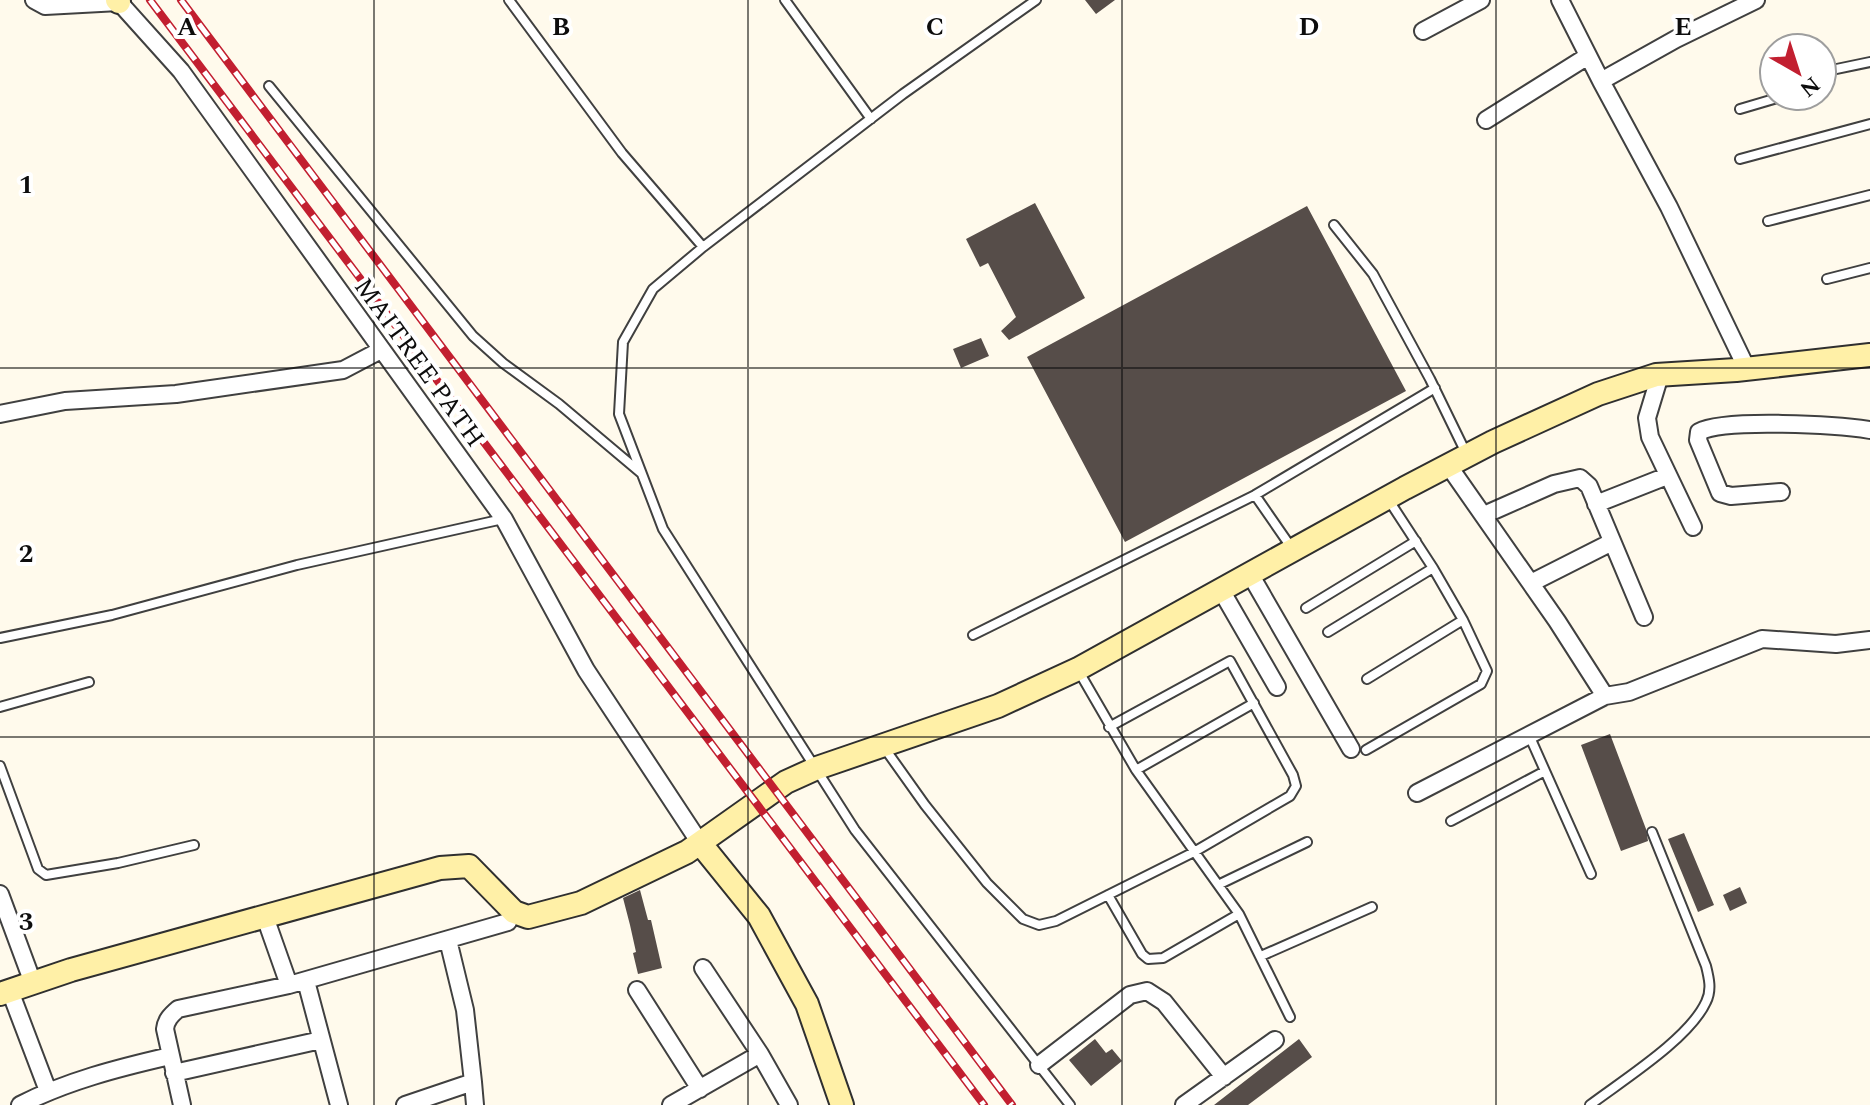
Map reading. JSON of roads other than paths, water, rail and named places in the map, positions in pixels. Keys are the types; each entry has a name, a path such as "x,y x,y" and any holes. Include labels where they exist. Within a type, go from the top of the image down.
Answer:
{"street":[{"name":"MAITREE PATH","path":"34,0 45,6 118,1 181,71 504,519 586,670 700,843"},
{"path":"1423,31 1481,0"},
{"path":"1560,0 1669,207 1747,369"},
{"path":"1601,81 1676,39 1756,0"},
{"path":"1486,120 1588,56"},
{"path":"0,414 65,401 176,394 343,370 381,350"},
{"path":"67,1105 54,1089 5,993 101,961 440,868 469,866 514,912 528,917 581,903 687,852 773,789 817,768 998,706 1078,669 1458,460 1598,394 1660,375 1870,355"},
{"path":"1660,375 1647,418 1650,437 1693,527"},
{"path":"1781,492 1731,496 1720,493 1698,440 1699,432 1711,427 1756,425 1826,425 1870,430"},
{"path":"1458,460 1484,515 1605,696"},
{"path":"1596,504 1667,476"},
{"path":"1484,515 1574,477 1585,481 1644,617"},
{"path":"1531,583 1612,542"},
{"path":"1250,574 1358,750"},
{"path":"1221,590 1277,687"},
{"path":"1417,793 1605,696 1629,692 1762,639 1836,644 1870,640"},
{"path":"700,843 759,916 807,1004 842,1105"},
{"path":"0,894 33,983"},
{"path":"265,917 289,985"},
{"path":"182,1105 165,1029 166,1022 178,1009 306,981 508,922"},
{"path":"448,940 465,1010 475,1105"},
{"path":"703,968 760,1054 789,1105"},
{"path":"306,981 339,1105"},
{"path":"637,990 700,1089"},
{"path":"1039,1065 1130,995 1147,991 1164,1002 1224,1077"},
{"path":"174,1073 321,1040"},
{"path":"1184,1105 1275,1040"},
{"path":"671,1105 760,1054"},
{"path":"20,1105 54,1089 112,1070 170,1056"},
{"path":"405,1105 473,1082"}],"lane":[{"path":"509,0 622,153 703,247"},
{"path":"785,0 871,119"},
{"path":"1036,0 871,119 653,289 623,342 619,414 663,529 855,830 1070,1105"},
{"path":"1838,69 1870,62"},
{"path":"269,86 473,336 641,473"},
{"path":"1740,109 1758,104"},
{"path":"1740,159 1870,124"},
{"path":"1768,221 1870,195"},
{"path":"1334,225 1373,274 1435,388 1458,460"},
{"path":"1827,279 1870,268"},
{"path":"973,635 1255,495 1435,388"},
{"path":"1255,495 1294,551"},
{"path":"1358,750 1472,689 1486,678 1484,661 1463,620 1387,499"},
{"path":"0,638 112,615 297,565 504,519"},
{"path":"1306,608 1416,541"},
{"path":"1328,632 1433,568"},
{"path":"1367,679 1463,620"},
{"path":"883,746 987,883 1023,919 1039,925 1056,921 1194,852 1290,796 1296,786 1293,775 1230,661 1109,727"},
{"path":"1078,669 1136,770 1239,914 1290,1017"},
{"path":"0,707 89,682"},
{"path":"1136,770 1254,703"},
{"path":"1529,735 1591,874"},
{"path":"0,766 38,869 46,875 118,863 194,845"},
{"path":"1451,821 1545,771"},
{"path":"1590,1105 1667,1046 1696,1017 1707,1001 1710,986 1706,966 1652,832"},
{"path":"1220,884 1307,842"},
{"path":"1108,895 1142,954 1148,959 1163,958 1239,914"},
{"path":"1261,956 1372,907"}],"railway":[{"path":"150,0 984,1105"},
{"path":"181,0 1012,1105"}]}
